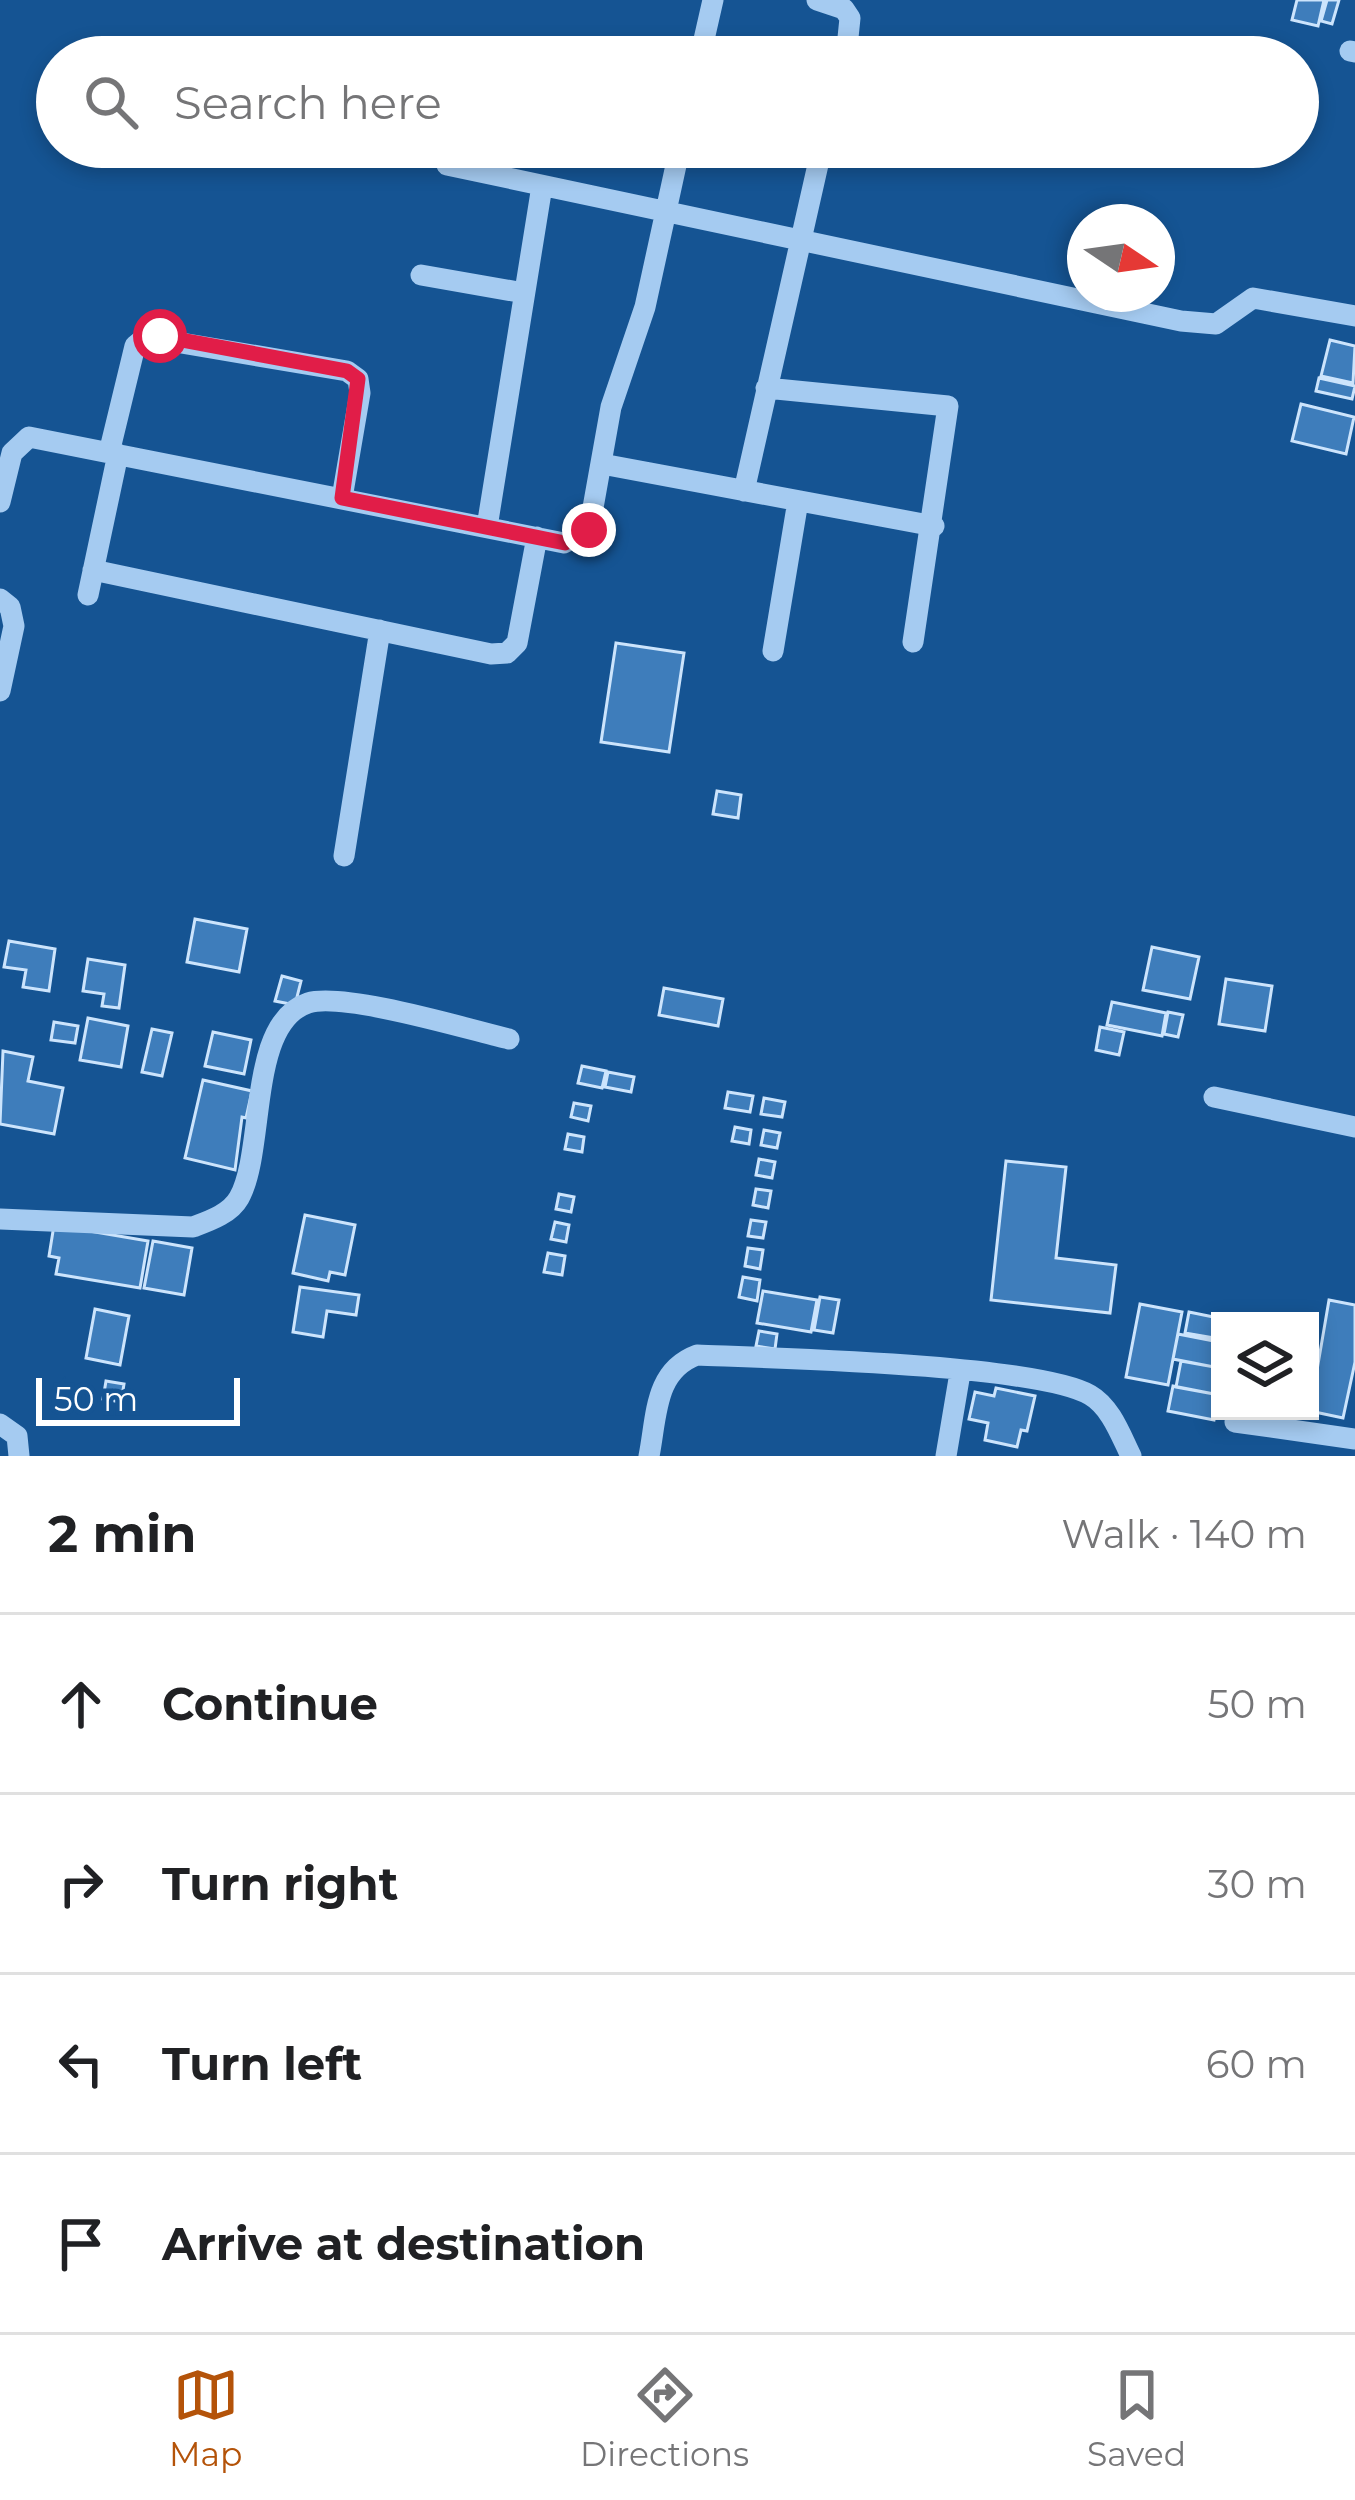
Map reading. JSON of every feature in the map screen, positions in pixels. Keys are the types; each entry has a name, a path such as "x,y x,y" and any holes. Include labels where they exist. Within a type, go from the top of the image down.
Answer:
{"street":[{"path":"705,36 713,0"},
{"path":"817,0 844,9 850,18 848,36"},
{"path":"461,168 1193,322 1216,324 1252,298 1355,316"},
{"path":"0,502 12,453 29,436 565,543 589,530 611,407 645,307 675,168"},
{"path":"744,491 817,168"},
{"path":"487,527 542,186"},
{"path":"421,275 524,293"},
{"path":"88,595 135,346 146,337 347,371 358,379 360,393 342,498"},
{"path":"766,388 948,406 934,526 913,642"},
{"path":"602,464 934,526"},
{"path":"773,650 798,501"},
{"path":"93,571 507,653 517,643 537,537"},
{"path":"0,599 10,607 14,626 0,691"},
{"path":"344,856 380,631"},
{"path":"0,1219 193,1228 218,1218 239,1198 276,1029 310,1003 345,1002 509,1039"},
{"path":"1214,1097 1355,1127"},
{"path":"649,1456 664,1379 678,1362 697,1355 1027,1379 1090,1395 1112,1417 1131,1456"},
{"path":"946,1456 960,1373"},
{"path":"1234,1422 1355,1438"},
{"path":"0,1424 17,1436 19,1456"}],"building":[{"path":"1297,0 1324,0 1318,26 1292,20"},
{"path":"1327,0 1339,0 1332,24 1321,21"},
{"path":"1330,340 1355,346 1353,383 1321,376"},
{"path":"1319,378 1355,386 1352,399 1316,391"},
{"path":"1301,404 1354,417 1346,454 1292,441"},
{"path":"616,643 684,653 669,752 601,742"},
{"path":"717,791 741,795 738,818 713,814"},
{"path":"195,919 247,929 239,972 187,962"},
{"path":"9,941 55,949 49,991 23,987 26,970 4,967"},
{"path":"1152,947 1199,957 1190,999 1143,990"},
{"path":"88,959 125,965 119,1008 102,1006 104,994 83,991"},
{"path":"282,976 301,981 295,1005 275,1001"},
{"path":"1226,979 1272,986 1265,1031 1219,1024"},
{"path":"664,988 723,999 718,1026 659,1015"},
{"path":"1112,1002 1166,1013 1162,1036 1107,1025"},
{"path":"1168,1012 1183,1015 1178,1037 1164,1034"},
{"path":"88,1018 128,1026 121,1067 80,1060"},
{"path":"54,1022 78,1026 75,1043 51,1040"},
{"path":"1100,1027 1124,1032 1119,1055 1096,1050"},
{"path":"152,1029 172,1033 162,1076 142,1072"},
{"path":"213,1032 251,1040 244,1074 205,1066"},
{"path":"3,1051 33,1057 28,1081 63,1088 54,1134 0,1124"},
{"path":"582,1066 606,1071 602,1088 578,1083"},
{"path":"608,1072 634,1077 631,1092 605,1087"},
{"path":"203,1080 252,1091 246,1118 242,1117 235,1170 185,1158"},
{"path":"728,1092 753,1096 750,1112 725,1108"},
{"path":"764,1098 785,1102 782,1117 761,1114"},
{"path":"574,1103 591,1106 588,1121 571,1117"},
{"path":"735,1127 751,1130 749,1144 732,1141"},
{"path":"764,1130 780,1133 777,1148 761,1145"},
{"path":"568,1134 584,1137 582,1152 565,1149"},
{"path":"759,1159 775,1162 772,1178 756,1175"},
{"path":"1006,1161 1066,1167 1056,1258 1116,1265 1110,1313 991,1300"},
{"path":"756,1189 771,1191 768,1208 753,1205"},
{"path":"559,1194 574,1197 571,1212 556,1209"},
{"path":"305,1215 355,1225 345,1275 330,1272 328,1281 293,1273"},
{"path":"751,1220 766,1222 763,1238 748,1236"},
{"path":"555,1222 569,1225 566,1242 551,1239"},
{"path":"54,1225 148,1241 140,1288 56,1274 59,1258 49,1256"},
{"path":"153,1241 192,1248 184,1295 144,1288"},
{"path":"748,1248 763,1250 760,1269 745,1266"},
{"path":"548,1253 565,1256 562,1275 544,1272"},
{"path":"743,1277 760,1280 757,1301 739,1297"},
{"path":"300,1287 359,1295 356,1315 327,1311 323,1337 293,1332"},
{"path":"763,1291 817,1300 811,1332 757,1323"},
{"path":"820,1297 839,1300 833,1333 814,1330"},
{"path":"1329,1300 1355,1305 1355,1362 1343,1418 1319,1413 1319,1358"},
{"path":"1140,1304 1182,1312 1168,1385 1126,1377"},
{"path":"95,1309 129,1316 120,1365 86,1358"},
{"path":"1189,1312 1211,1316 1211,1337 1185,1333"},
{"path":"759,1331 777,1334 775,1349 756,1346"},
{"path":"1178,1334 1211,1340 1211,1366 1173,1359"},
{"path":"1181,1361 1211,1366 1211,1394 1176,1387"},
{"path":"106,1381 124,1384 121,1402 103,1399"},
{"path":"1173,1386 1211,1393 1211,1419 1168,1411"},
{"path":"996,1388 1035,1396 1027,1431 1021,1430 1017,1447 985,1440 988,1423 969,1419 975,1392 994,1396"}],"route":[{"path":"160,336 347,371 358,379 360,393 342,498 565,543 580,539 589,530"}]}
